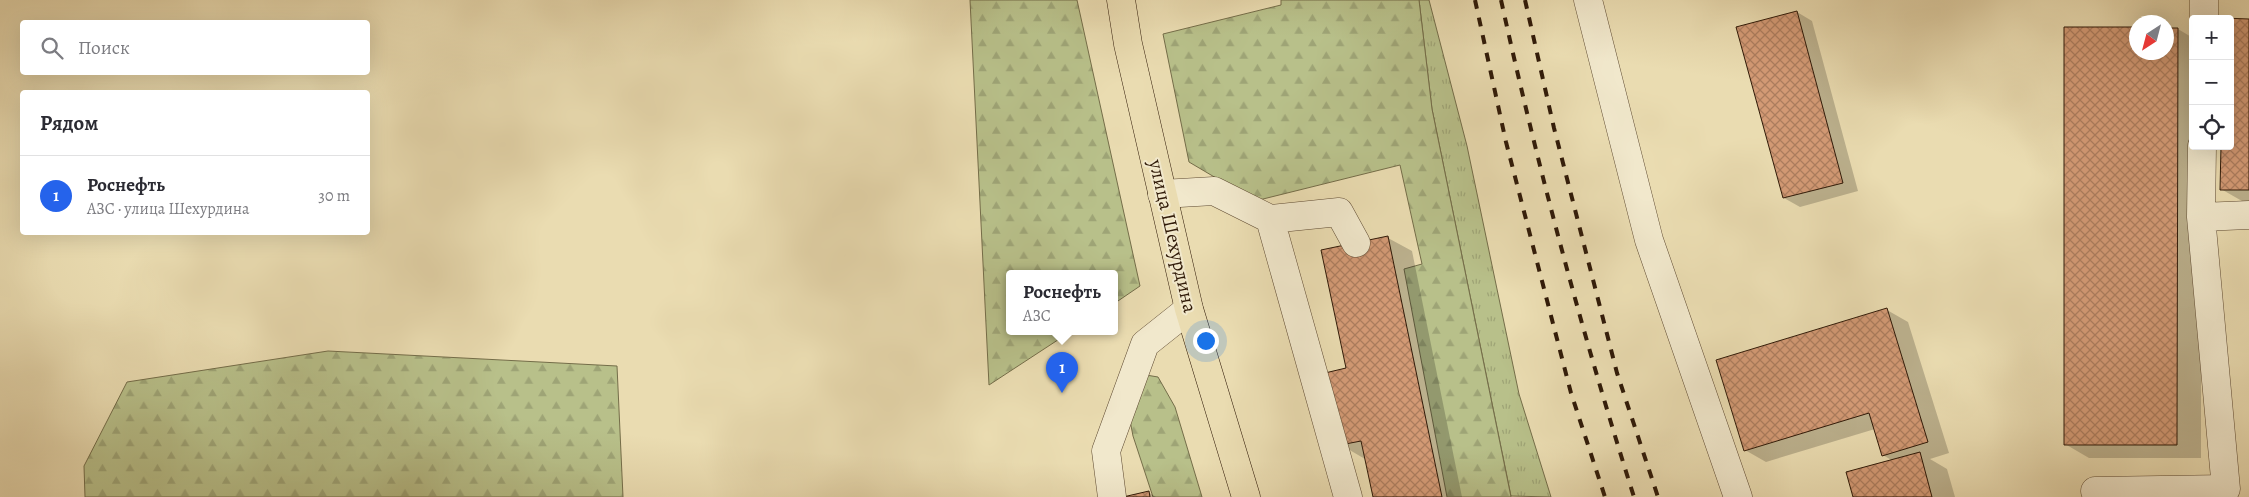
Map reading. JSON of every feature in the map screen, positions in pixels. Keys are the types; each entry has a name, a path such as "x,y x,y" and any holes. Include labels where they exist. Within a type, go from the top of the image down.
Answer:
{"main road":[{"name":"улица Шехурдина","path":"1121,0 1128,44 1189,309 1246,497"}],"lane":[{"path":"1588,0 1649,240 1738,497"},
{"path":"2204,0 2204,15"},
{"path":"2095,492 2226,493 2201,217 2202,150"},
{"path":"1162,194 1214,191 1270,219 1339,212 1356,243"},
{"path":"2201,217 2249,215"},
{"path":"1270,219 1348,497"},
{"path":"1112,497 1106,451 1145,344 1189,309"}],"green space":[{"path":"970,0 1077,0 1140,286 1118,301 1118,270 1006,270 1006,335 1065,335 989,385"},
{"path":"1281,0 1419,0 1432,109 1511,497 1447,497 1404,269 1422,264 1400,165 1255,201 1189,162 1163,34 1281,5"},
{"path":"1419,0 1429,0 1467,146 1519,394 1551,497 1511,496 1432,109"},
{"path":"328,351 617,366 623,497 85,497 84,466 127,382"},
{"path":"1140,374 1158,377 1175,407 1202,497 1153,497 1133,436 1125,394"}],"building":[{"path":"1797,11 1843,183 1783,198 1736,27"},
{"path":"2234,18 2249,19 2249,190 2220,190 2221,150 2234,150"},
{"path":"2064,27 2129,27 2129,60 2174,60 2174,28 2178,28 2177,445 2064,445"},
{"path":"1388,236 1442,497 1373,497 1361,441 1340,445 1325,373 1346,368 1321,250"},
{"path":"1887,308 1928,442 1882,456 1869,413 1744,451 1716,360"},
{"path":"1920,452 1932,497 1853,497 1846,472"},
{"path":"1149,491 1150,497 1123,497"}],"railway":[{"path":"1475,0 1506,142 1571,393 1605,497"},
{"path":"1501,0 1562,250 1596,374 1634,497"},
{"path":"1525,0 1554,128 1617,373 1658,497"}],"place":[{"name":"Роснефть","path":"1062,393"}]}
